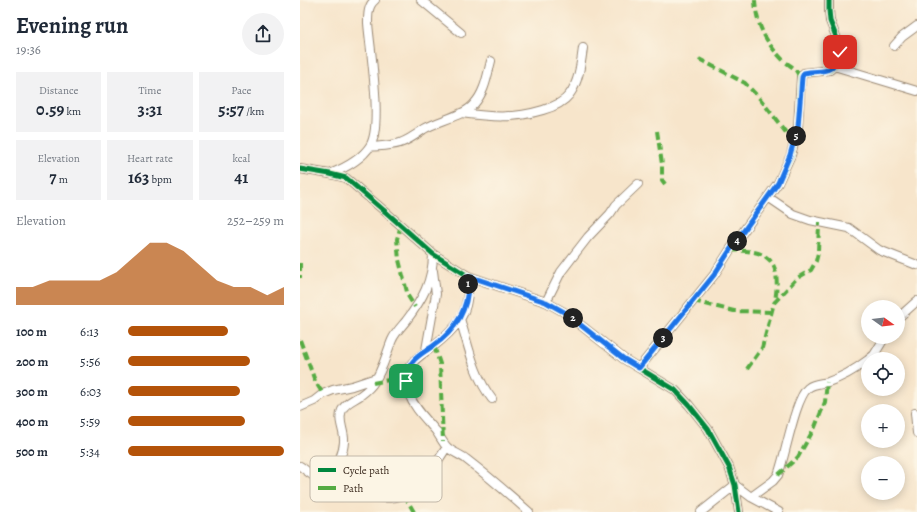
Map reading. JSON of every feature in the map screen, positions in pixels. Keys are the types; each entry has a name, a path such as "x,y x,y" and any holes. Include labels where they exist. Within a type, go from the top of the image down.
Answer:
{"street":[{"path":"421,0 461,33"},
{"path":"639,368 714,275 778,183 785,170 795,138 800,113 800,81 804,73 830,70 834,66 840,52 839,44 830,21 829,0"},
{"path":"330,174 348,166 370,147 372,142 376,119 368,23 368,14 371,1"},
{"path":"894,46 902,37 917,26"},
{"path":"460,113 482,116 513,117 550,108 563,102 570,94 579,73 583,48"},
{"path":"370,147 401,143 410,139 425,128 460,113 474,105 486,82 491,61"},
{"path":"834,66 917,91"},
{"path":"300,169 346,178 433,254 468,276 546,302 564,312 624,359 675,390 689,405 708,430 729,467 735,485 739,512"},
{"path":"546,302 561,272 588,237 610,214 616,205 638,184"},
{"path":"768,197 793,214 810,220 849,228 879,250 917,265"},
{"path":"426,350 436,294 433,254"},
{"path":"341,456 344,449 344,440 340,413 344,405 362,395 373,383 392,340 428,287 433,268"},
{"path":"468,276 469,289 464,311 460,319 443,338 410,364 406,381 410,395 419,412 447,446 465,458 529,512"},
{"path":"905,312 917,301"},
{"path":"460,319 470,356 482,384 492,400"},
{"path":"751,497 774,480 778,475 799,403 806,389 815,384 827,382 856,370 861,365"},
{"path":"300,407 314,401 323,394 376,378"},
{"path":"915,413 917,433"},
{"path":"440,456 447,446"},
{"path":"300,466 310,473"},
{"path":"735,485 751,497 779,512"},
{"path":"701,512 735,485"}],"marked path":[{"path":"755,0 757,17 763,33 777,54 796,70 800,80"},
{"path":"699,59 745,83 761,100 794,143"},
{"path":"657,131 662,164 662,180 665,184"},
{"path":"747,369 762,348 774,303 797,278 811,270 816,261 818,253 819,222"},
{"path":"401,225 397,239 399,260 408,296 415,307"},
{"path":"730,250 758,253 770,261 776,271 775,301"},
{"path":"300,263 300,278"},
{"path":"693,301 734,311 772,312"},
{"path":"300,340 315,381 323,394"},
{"path":"434,346 440,364 443,442"},
{"path":"373,383 389,380 407,372"},
{"path":"778,475 798,457 815,427 825,402 827,382"},
{"path":"408,502 414,512"}],"cycle path":[{"path":"639,368 714,275 778,183 791,155 798,127 801,77 804,73 830,70 834,66 840,53 839,44 830,21 829,0"},
{"path":"300,169 346,178 433,254 468,276 546,302 564,312 624,359 675,390 708,429 729,467 735,485 739,512"}],"route":[{"path":"406,381 410,364 443,338 460,319 464,311 469,289 468,276 546,302 564,312 624,359 639,368 714,275 778,183 785,170 798,127 800,113 800,81 804,73 830,70 838,59 840,52"}]}
